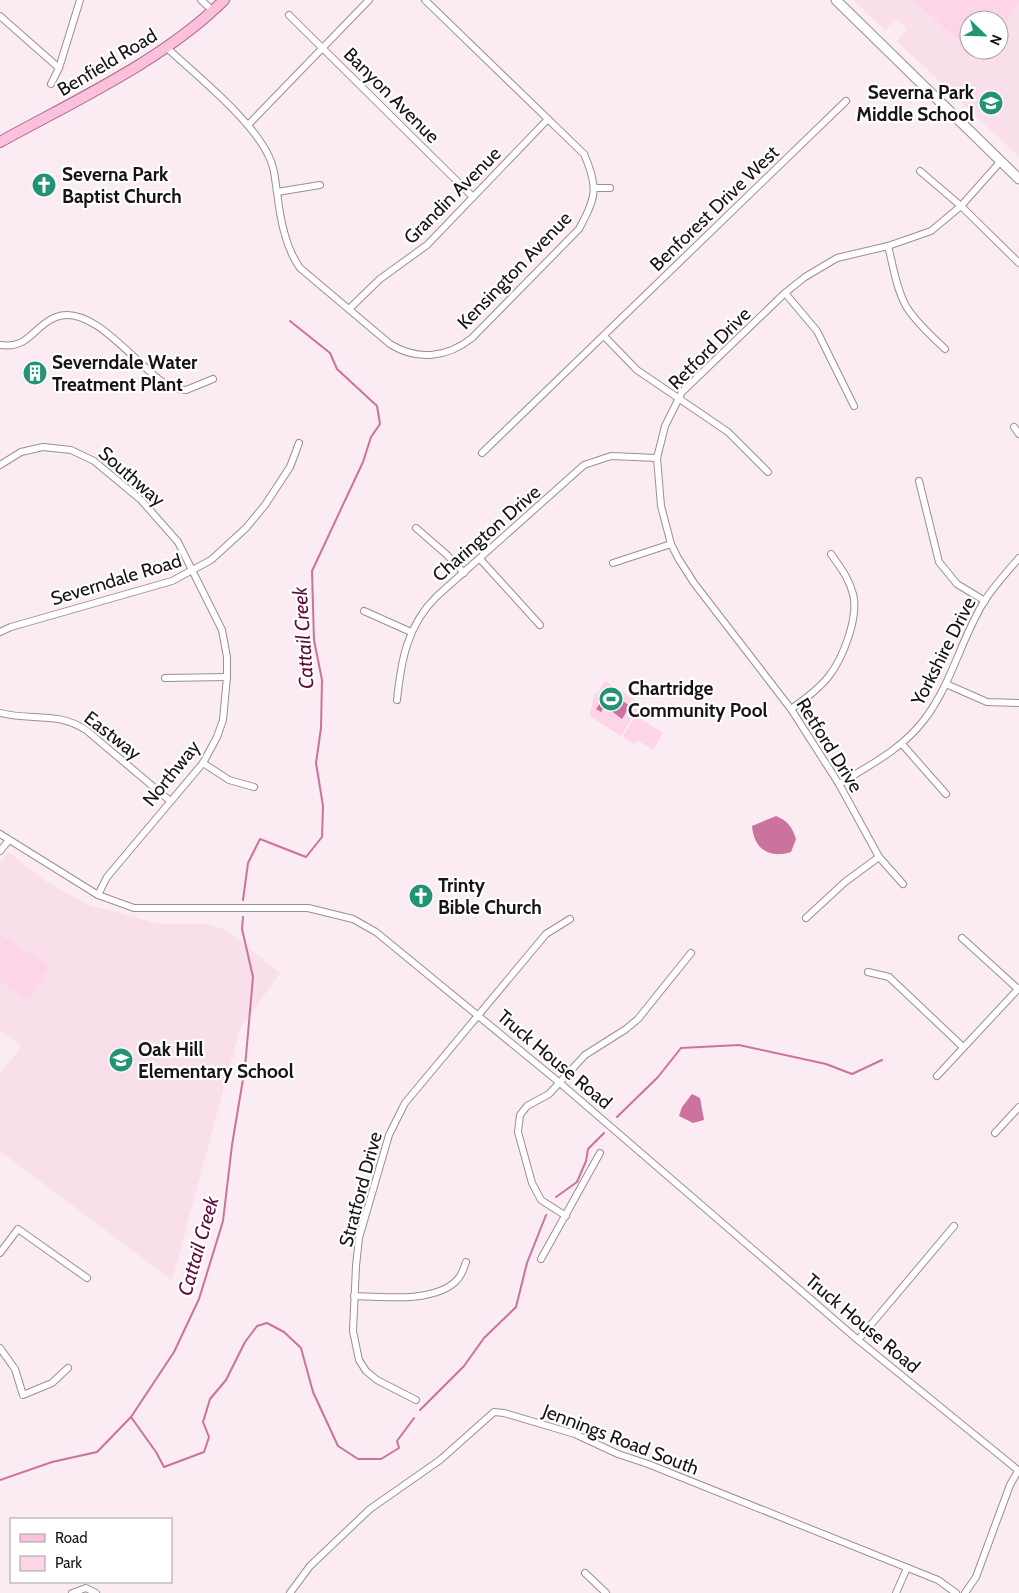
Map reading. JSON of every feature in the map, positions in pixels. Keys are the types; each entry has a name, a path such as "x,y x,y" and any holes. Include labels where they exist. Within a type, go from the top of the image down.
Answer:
{"main road":[{"name":"Benfield Road","path":"0,141 50,116 167,48 224,0"},
{"path":"836,0 1019,179"}],"street":[{"path":"51,84 59,68 80,0"},
{"path":"201,0 213,11"},
{"path":"248,125 369,0"},
{"path":"425,0 584,154 592,171 595,188 610,188"},
{"name":"Banyon Avenue","path":"289,15 473,197"},
{"path":"0,16 59,68"},
{"path":"167,48 248,125 264,145 271,160 286,236 295,261 305,273 350,308"},
{"name":"Benforest Drive West","path":"482,453 846,101"},
{"name":"Grandin Avenue","path":"350,308 380,279 427,245 548,119"},
{"name":"Retford Drive","path":"903,884 879,857 839,784 791,709 694,583 671,544 658,491 657,458 665,426 678,399 694,379 785,293 805,277 837,258 888,246 931,231 961,206 1001,161"},
{"path":"920,171 961,206 1019,263"},
{"path":"277,192 320,185"},
{"name":"Kensington Avenue","path":"350,308 371,329 406,352 432,356 464,344 578,229 589,209 595,188"},
{"path":"888,246 900,292 906,305 915,319 945,349"},
{"path":"785,293 817,331 854,406"},
{"path":"0,345 18,344 28,340 53,318 71,314 90,321 171,388 186,390 213,379"},
{"path":"604,336 638,370 728,432 768,472"},
{"path":"1014,427 1019,434"},
{"name":"Severndale Road","path":"0,632 11,627 172,581 194,570 226,548 246,528 290,467 299,443"},
{"name":"Southway","path":"0,465 21,452 43,447 65,449 86,456 141,500 157,516 178,542 194,570"},
{"name":"Charington Drive","path":"397,700 402,662 411,632 427,606 584,466 611,456 657,458"},
{"path":"919,481 939,562 957,584 984,601"},
{"path":"416,528 446,554 464,573"},
{"path":"613,563 671,544"},
{"path":"791,709 829,676 836,665 853,620 854,603 849,582 831,554"},
{"name":"Yorkshire Drive","path":"839,784 886,756 902,744 925,719 946,684 984,601 1002,576 1019,558"},
{"path":"480,559 540,625"},
{"name":"Northway","path":"98,895 107,877 169,800 203,763 223,720 228,678 227,657 222,630 194,570"},
{"path":"364,611 411,632"},
{"path":"165,678 228,678"},
{"path":"946,684 987,702 1019,703"},
{"name":"Eastway","path":"0,713 59,718 72,722 86,730 169,800"},
{"path":"902,744 946,794"},
{"path":"203,763 229,780 254,787"},
{"name":"Truck House Road","path":"0,834 98,895 134,908 308,908 353,918 376,932 480,1015 858,1340 1019,1471"},
{"path":"0,851 9,840"},
{"path":"806,918 845,882 879,857"},
{"name":"Stratford Drive","path":"416,1400 377,1380 359,1360 354,1331 354,1296 359,1238 393,1126 406,1103 546,934 570,920"},
{"path":"937,1076 1019,989 962,938"},
{"path":"566,1216 547,1205 536,1192 517,1126 523,1110 549,1094 585,1055 626,1029 638,1019 691,953"},
{"path":"868,972 889,977 963,1047"},
{"path":"995,1133 1019,1107"},
{"path":"541,1259 600,1153"},
{"path":"858,1340 954,1226"},
{"path":"0,1253 18,1229 87,1278"},
{"path":"354,1296 393,1298 431,1294 457,1280 466,1262"},
{"path":"0,1348 15,1369 23,1395 52,1383 68,1368"},
{"name":"Jennings Road South","path":"290,1593 310,1566 370,1509 440,1460 494,1412 504,1413 575,1434 618,1454 648,1464 907,1568"},
{"path":"966,1593 976,1577 1010,1485 1019,1471"},
{"path":"896,1593 907,1568 938,1580 956,1593"},
{"path":"585,1573 606,1593"},
{"path":"72,1593 86,1588 96,1593"}],"shaded area":[{"name":"Severna Park Middle School","path":"854,0 1019,0 1019,157 897,41 907,29 896,19 885,30"},
{"name":"Chartridge Community Pool","path":"608,691 630,706 622,719 605,706 601,712 596,709"},
{"path":"776,816 787,822 796,839 791,852 783,854 770,853 759,846 753,834 752,826"},
{"name":"Oak Hill Elementary School","path":"9,852 45,881 89,905 159,924 208,924 226,930 280,973 240,1029 172,1280 0,1151 0,1074 22,1046 0,1030 0,863"},
{"path":"692,1094 700,1098 704,1120 693,1123 679,1116 682,1107"}],"green space":[{"path":"914,0 1019,0 1009,18 1009,10 959,10 959,41"},
{"path":"605,681 641,704 621,736 590,716 594,694 597,694"},
{"path":"636,716 663,733 653,750 638,740 635,744 623,736"},
{"path":"0,935 50,966 29,1000 0,982"}],"waterway":[{"name":"Cattail Creek","path":"243,900 248,863 260,839 306,857 322,837 323,806 316,763 321,728 322,680 314,640 312,571 363,462 371,437 380,424 377,406 337,369 330,353 290,321"},
{"name":"Cattail Creek","path":"0,1480 52,1462 97,1452 131,1417 174,1352 199,1299 223,1221 232,1145 245,1067 253,977 242,929 243,917"},
{"path":"617,1117 658,1077 681,1048 739,1045 826,1064 852,1074 882,1060"},
{"path":"556,1197 577,1182 586,1161 588,1149 604,1133"},
{"path":"420,1410 464,1366 484,1338 516,1307 527,1263 546,1215"},
{"path":"131,1417 156,1452 164,1467 204,1452 209,1437 203,1422 210,1399 226,1380 245,1342 257,1326 267,1323 284,1332 301,1348 313,1392 338,1446 358,1459 381,1459 399,1448 397,1441 414,1418"}],"place":[{"name":"Severna Park Middle School","path":"991,103"},
{"name":"Severna Park Baptist Church","path":"44,185"},
{"name":"Severndale Water Treatment Plant","path":"35,373"},
{"name":"Chartridge Community Pool","path":"611,699"},
{"name":"Trinty Bible Church","path":"421,896"},
{"name":"Oak Hill Elementary School","path":"121,1060"}]}
